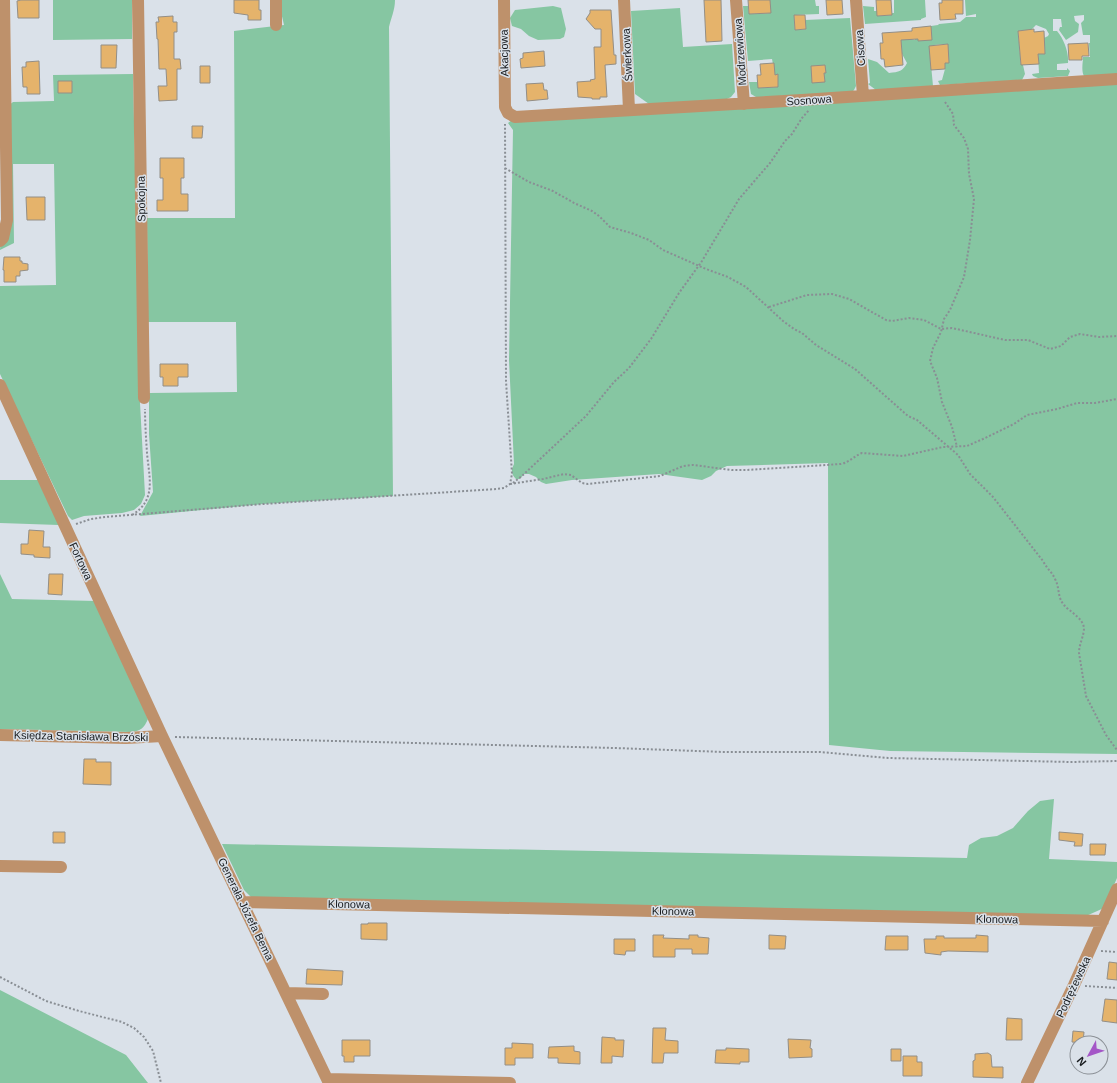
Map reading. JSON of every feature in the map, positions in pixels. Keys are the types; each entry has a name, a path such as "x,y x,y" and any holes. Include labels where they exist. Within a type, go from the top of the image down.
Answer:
{"street":[{"path":"0,241 3,238 7,220 2,37 4,0"},
{"name":"Spokojna","path":"138,0 144,398"},
{"path":"276,0 276,25"},
{"name":"Akacjowa","path":"504,0 505,107"},
{"name":"Świerkowa","path":"624,0 629,110"},
{"name":"Modrzewiowa","path":"736,0 744,104"},
{"name":"Cisowa","path":"856,0 864,96"},
{"name":"Sosnowa","path":"505,107 508,113 515,116 812,100 1117,78"},
{"name":"Fortowa","path":"0,385 162,736"},
{"name":"Księdza Stanisława Brzóski","path":"0,735 126,738 162,736"},
{"name":"Generała Józefa Bema","path":"162,736 328,1081"},
{"path":"0,866 61,867"},
{"name":"Podrężewska","path":"1027,1083 1074,985 1117,889"},
{"name":"Klonowa","path":"242,902 1103,921"},
{"path":"286,993 323,994"},
{"path":"328,1081 510,1083"}],"path":[{"path":"937,90 938,96 947,103 953,114 954,125 964,138 968,149 969,174 974,199 970,240 964,277 950,310 944,319 933,348 930,361 937,378 940,394 952,427 957,447"},
{"path":"67,529 91,519 263,504 504,488 523,475 586,416 614,382 629,368 651,339 679,293 699,266 739,199 770,163 785,141 792,134 811,107 812,100"},
{"path":"505,107 506,381 512,474 510,484"},
{"path":"505,168 529,182 553,191 592,211 610,227 649,240 663,250 728,277 746,287 782,321 855,369 908,416 917,420 950,447 958,455 970,474 993,497 1044,561 1048,571 1056,579 1059,598 1082,623 1084,628 1079,646 1086,696 1106,735 1117,750"},
{"path":"768,307 807,295 832,294 853,301 886,320 892,321 904,318 924,320 941,329 952,328 1005,340 1028,340 1050,349 1061,346 1070,337 1080,334 1099,337 1117,336"},
{"path":"130,516 137,512 146,502 150,485 144,398"},
{"path":"510,484 564,474 571,475 582,483 588,484 660,476 683,466 693,465 732,470 762,470 841,464 848,462 858,454 862,453 903,456 937,448 966,446 983,440 1014,424 1027,415 1077,403 1094,403 1117,399"},
{"path":"162,736 724,752 820,752 888,758 1071,762 1117,761"},
{"path":"1090,950 1117,952"},
{"path":"0,977 46,1001 122,1022 134,1028 144,1038 153,1051 161,1083"},
{"path":"1074,985 1117,988"}],"green space":[{"path":"53,0 132,0 132,39 53,40"},
{"path":"281,0 395,0 394,11 389,27 393,496 263,504 140,516 153,492 149,434 149,393 237,392 236,322 148,322 147,218 235,218 234,31 284,25 281,12"},
{"path":"770,0 815,0 816,6 819,6 819,14 794,15 795,30 806,29 805,20 850,18 856,86 851,93 756,97 751,94 749,82 758,82 759,88 778,87 778,75 775,75 772,59 748,61 743,6 748,6 749,14 770,13"},
{"path":"894,0 925,0 926,17 921,20 865,24 863,6 874,7 874,11 877,11 877,16 892,15 892,13 894,13"},
{"path":"965,0 1117,0 1117,75 1084,76 1082,69 1083,57 1090,57 1090,35 1083,35 1081,23 1084,20 1084,15 1074,16 1075,21 1079,24 1078,32 1066,40 1059,30 1060,27 1062,27 1061,19 1053,19 1053,31 1057,31 1062,38 1066,46 1068,59 1068,63 1057,64 1057,70 1067,70 1067,68 1070,71 1068,76 1038,78 1033,76 1032,74 1039,73 1038,54 1045,54 1044,38 1049,34 1046,29 1036,25 1031,30 1018,31 1021,65 1023,65 1025,74 1022,80 940,85 938,81 942,80 945,63 949,63 947,44 934,45 930,54 933,86 876,90 868,84 870,83 868,59 877,62 889,73 900,71 904,68 907,63 902,54 900,33 915,40 922,38 922,31 931,30 931,26 960,22 966,17 976,17 976,14 966,16"},
{"path":"553,6 561,8 566,29 564,37 560,39 538,40 529,36 521,29 512,26 510,18 515,10"},
{"path":"680,8 683,47 732,44 735,92 731,97 727,99 649,104 635,94 631,11"},
{"path":"133,74 140,403 145,495 141,504 134,510 122,513 84,516 72,520 68,516 0,374 0,286 56,285 54,164 13,164 14,243 0,250 8,106 13,102 54,101 53,75"},
{"path":"1117,84 1117,754 890,751 829,745 828,463 727,466 702,480 659,474 572,480 546,484 529,474 524,474 520,479 516,479 512,474 514,464 509,360 513,130 508,123 512,120"},
{"path":"0,480 38,480 59,525 0,523"},
{"path":"0,574 12,599 96,601 148,719 142,728 131,732 0,729"},
{"path":"1054,799 1049,859 1117,862 1117,878 1104,908 1086,916 251,897 244,890 222,844 967,858 969,845 981,838 997,836 1013,828 1028,811 1040,801"},
{"path":"0,990 126,1055 148,1083 0,1083"}],"building":[{"path":"39,0 39,18 18,18 17,1"},
{"path":"234,0 259,0 261,20 248,20 248,15 234,13"},
{"path":"704,0 721,0 722,41 706,42"},
{"path":"748,0 770,0 771,13 749,14"},
{"path":"826,0 842,0 843,14 827,15"},
{"path":"876,0 891,0 892,15 877,16"},
{"path":"942,0 963,0 963,14 955,14 956,19 940,20 939,3 942,3"},
{"path":"590,10 611,10 616,64 605,65 607,97 600,97 600,99 578,97 577,82 591,81 590,80 595,79 594,47 601,47 601,29 595,29 586,19 590,13"},
{"path":"794,15 805,15 806,29 795,30"},
{"path":"173,16 173,22 177,22 177,32 174,32 174,59 180,59 181,69 177,69 177,100 159,101 158,86 167,86 166,69 159,69 156,22 159,22 158,17"},
{"path":"931,26 932,40 901,40 903,65 885,67 884,59 881,59 880,43 883,43 882,33 912,31 912,28"},
{"path":"1034,29 1034,32 1044,31 1045,54 1038,54 1039,64 1021,65 1018,31"},
{"path":"1088,43 1089,56 1082,56 1082,60 1069,60 1068,44"},
{"path":"948,44 949,63 945,63 945,69 931,70 929,46"},
{"path":"101,45 117,45 116,68 101,68"},
{"path":"544,51 545,66 521,68 520,59 523,58 523,53"},
{"path":"39,61 40,94 27,94 27,87 23,87 22,67 26,67 26,62"},
{"path":"774,63 775,75 778,74 778,87 758,88 757,75 761,75 760,64"},
{"path":"825,65 825,82 812,83 811,66"},
{"path":"200,66 210,66 210,83 200,83"},
{"path":"58,81 72,81 72,93 58,93"},
{"path":"543,83 544,90 547,90 548,99 527,101 526,84"},
{"path":"192,126 203,126 202,138 192,138"},
{"path":"160,158 184,158 184,178 181,178 181,194 188,194 188,211 157,211 157,200 163,200 163,178 160,178"},
{"path":"26,197 45,197 45,220 27,220"},
{"path":"4,257 20,257 20,261 22,261 22,263 28,264 28,270 20,271 20,276 16,276 16,282 4,282"},
{"path":"160,364 188,364 188,377 178,377 178,386 163,386 163,377 160,377"},
{"path":"29,530 44,531 43,547 50,547 50,558 21,554 21,544 28,544"},
{"path":"49,574 63,574 62,595 48,594"},
{"path":"84,759 96,759 96,762 111,762 111,785 83,784"},
{"path":"53,832 65,832 65,843 53,843"},
{"path":"1059,832 1083,834 1082,846 1074,846 1075,842 1059,840"},
{"path":"1090,844 1106,844 1105,855 1090,855"},
{"path":"387,923 387,940 361,939 361,924"},
{"path":"653,935 664,935 663,938 689,939 689,935 698,935 698,937 709,938 708,954 692,954 692,949 675,949 675,957 653,957"},
{"path":"769,935 786,936 785,949 769,949"},
{"path":"976,935 988,936 988,952 948,951 941,952 941,955 925,953 924,939 936,939 936,936 944,936 944,938 976,938"},
{"path":"886,936 908,936 908,950 885,950"},
{"path":"614,939 635,939 635,951 626,951 625,955 614,954"},
{"path":"1109,962 1117,963 1117,980 1107,979"},
{"path":"307,969 343,971 342,985 306,984"},
{"path":"1105,999 1117,1000 1117,1023 1102,1021"},
{"path":"1007,1018 1022,1019 1022,1040 1006,1040"},
{"path":"653,1028 666,1028 665,1040 678,1041 678,1053 664,1053 663,1063 652,1063"},
{"path":"1073,1031 1084,1032 1084,1035 1073,1035"},
{"path":"602,1037 615,1038 615,1040 624,1040 623,1057 612,1056 612,1063 601,1063"},
{"path":"788,1039 811,1040 810,1048 812,1049 812,1057 789,1058"},
{"path":"342,1040 370,1040 370,1056 354,1056 354,1062 344,1062 344,1056 342,1056"},
{"path":"512,1043 533,1044 533,1058 515,1058 515,1065 505,1065 505,1048 512,1048"},
{"path":"574,1046 574,1051 580,1052 580,1064 558,1063 558,1058 548,1058 549,1047"},
{"path":"726,1048 749,1049 749,1062 740,1062 740,1064 715,1063 716,1050 726,1050"},
{"path":"891,1049 901,1049 901,1061 891,1061"},
{"path":"988,1053 991,1055 992,1067 1003,1067 1003,1078 973,1077 973,1061 975,1060 975,1054"},
{"path":"903,1056 917,1056 917,1062 922,1062 922,1076 903,1076"}]}
